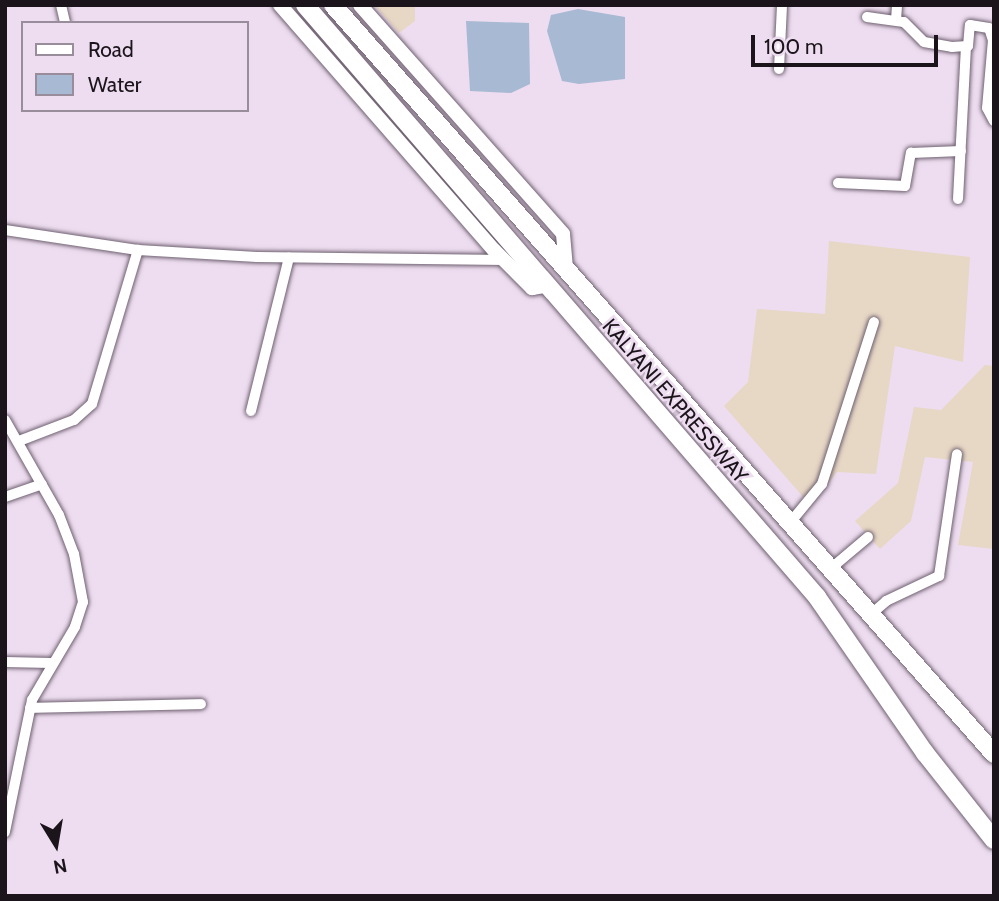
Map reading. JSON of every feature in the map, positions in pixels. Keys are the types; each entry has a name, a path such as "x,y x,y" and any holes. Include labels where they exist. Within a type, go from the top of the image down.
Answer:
{"highway":[{"name":"KALYANI EXPRESSWAY","path":"305,5 544,286 817,597 925,753 994,840"},
{"name":"KALYANI EXPRESSWAY","path":"333,5 869,616 990,743"}],"street":[{"path":"281,5 505,260 532,288 544,286"},
{"path":"360,5 563,234 566,271"},
{"path":"779,69 782,5"},
{"path":"896,20 897,5"},
{"path":"867,17 907,23 924,42 966,47"},
{"path":"958,199 966,47 970,25 989,28 993,40 987,108 994,121"},
{"path":"838,183 905,186 911,153 961,151"},
{"path":"5,230 138,250 289,258 505,260"},
{"path":"19,441 74,420 92,404 138,250"},
{"path":"251,411 289,258"},
{"path":"789,524 822,484 874,322"},
{"path":"5,420 42,484 74,554 83,589 81,614 51,663 30,708 5,832"},
{"path":"869,616 886,601 939,576 957,454"},
{"path":"5,497 42,484"},
{"path":"829,570 868,537"},
{"path":"5,662 51,663"},
{"path":"30,708 201,704"}],"shaded area":[{"path":"374,5 415,5 415,21 399,33"},
{"path":"829,241 970,257 963,362 895,346 876,474 837,472 811,506 724,406 748,382 757,309 825,314"},
{"path":"985,365 994,366 994,549 958,545 973,462 925,457 911,521 880,549 855,521 898,483 914,407 941,410"}],"water":[{"path":"578,9 625,17 625,79 579,84 562,81 547,31 551,15"},
{"path":"466,21 529,23 530,84 511,93 470,91"}]}
